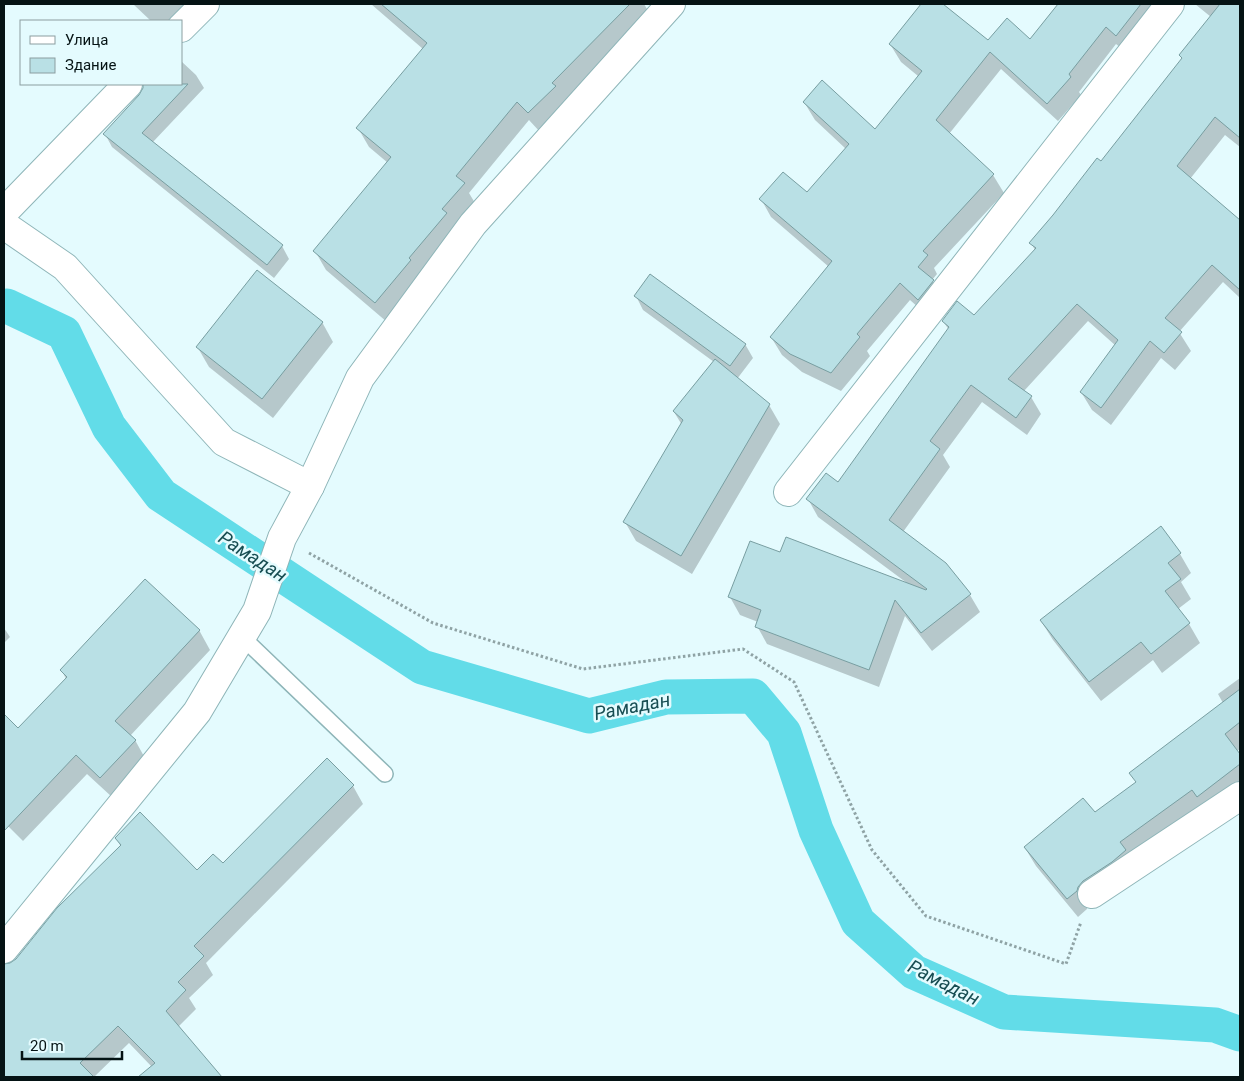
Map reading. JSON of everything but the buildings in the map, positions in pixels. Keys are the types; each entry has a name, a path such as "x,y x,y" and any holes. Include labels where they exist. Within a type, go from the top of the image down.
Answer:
{"street":[{"path":"182,27 205,4"},
{"path":"4,949 196,712 257,611 282,538 310,486 360,378 473,224 671,4"},
{"path":"788,492 1170,4"},
{"path":"4,212 127,85"},
{"path":"4,225 65,267 224,442 310,486"},
{"path":"1092,894 1240,796"}],"lane":[{"path":"241,636 385,774"}],"path":[{"path":"282,538 434,623 583,669 743,649 794,682 872,850 926,916 1066,964 1092,894"}],"waterway":[{"name":"Рамадан","path":"4,307 7,306 64,333 109,427 161,495 422,667 589,716 666,697 753,696 784,733 816,830 858,922 914,972 1004,1012 1215,1025 1240,1034"}]}
